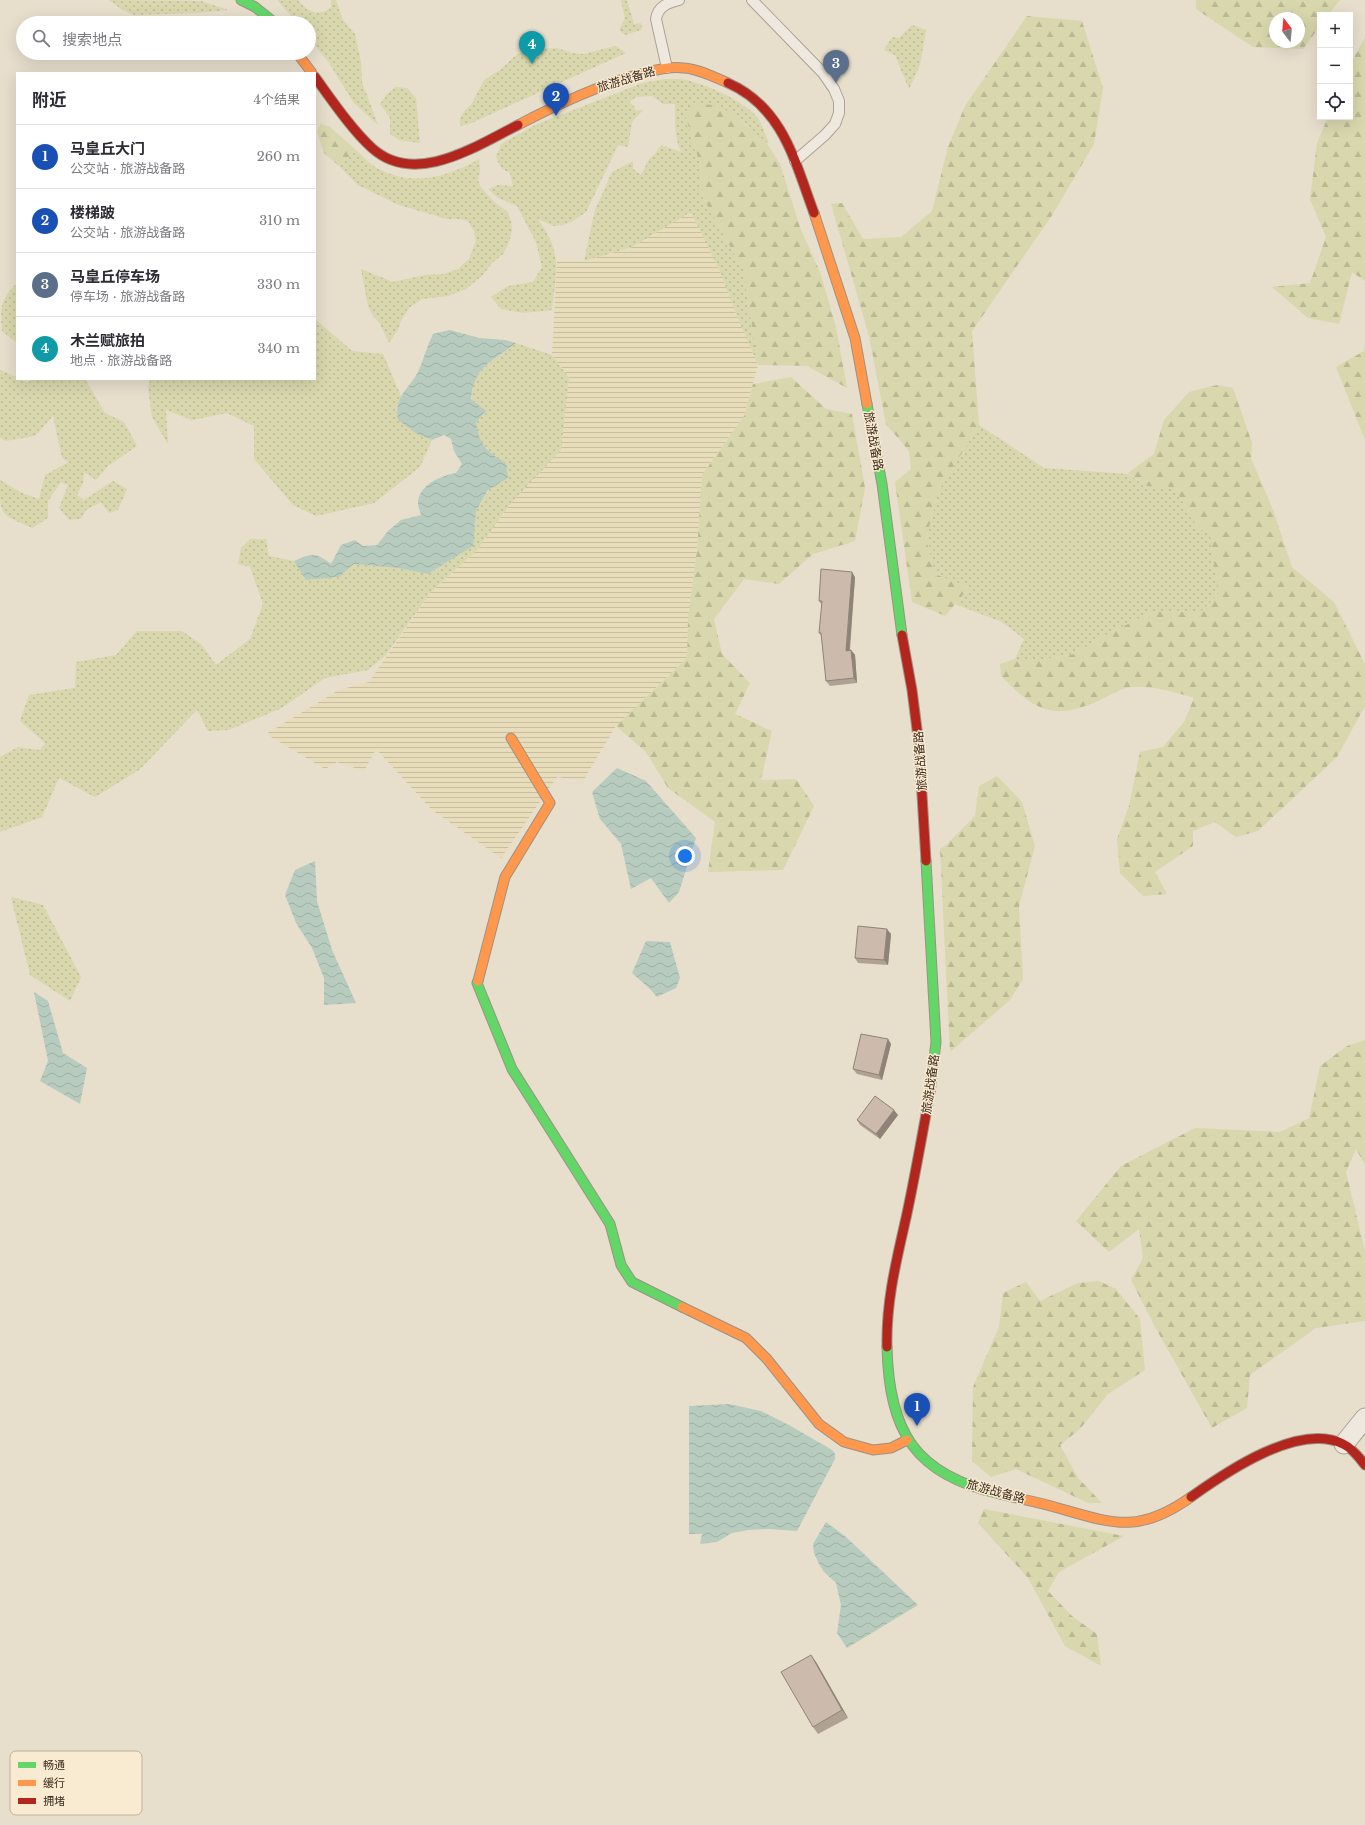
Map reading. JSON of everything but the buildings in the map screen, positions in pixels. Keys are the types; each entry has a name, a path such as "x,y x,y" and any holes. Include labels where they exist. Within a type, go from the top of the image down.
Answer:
{"street":[{"path":"241,0 255,7 266,16"},
{"path":"302,60 311,72"},
{"name":"旅游战备路","path":"316,78 345,117 372,148 386,158 402,164 421,165 442,160 476,146 570,98 615,81 655,70 685,68 701,72 732,85 762,105 779,125 795,161 827,249 855,338 883,492 893,558 902,636 920,745 935,1026 935,1064 916,1168 889,1295 887,1346 890,1383 896,1414 907,1440 918,1454 930,1464 946,1475 969,1486 1050,1505 1098,1520 1119,1523 1150,1519 1166,1511 1223,1474 1272,1449 1316,1438 1330,1439 1344,1444 1352,1450 1365,1465"},
{"path":"511,738 550,803 505,877 477,983 512,1069 610,1224 621,1265 632,1282 746,1338 767,1359 819,1424 844,1442 874,1450 891,1448 907,1440"},
{"path":"1344,1444 1365,1418"}],"lane":[{"path":"668,68 656,19 660,8 666,4 679,0"},
{"path":"752,0 823,73 834,89 839,101 838,119 831,130 795,161"}],"shaded area":[{"path":"691,211 719,269 758,365 744,416 702,475 697,550 688,618 687,658 616,726 583,781 557,777 501,858 432,810 376,749 364,771 337,762 325,769 266,734 339,690 369,682 430,593 477,550 511,503 569,378 552,355 557,261 584,261 632,247"}],"green space":[{"path":"109,0 201,1 228,10 197,13 134,15 121,9"},
{"path":"277,0 298,0 309,10 318,13 331,7 331,0 336,0 343,20 355,34 361,62 362,82 378,125 354,103 329,63 316,47 316,16 291,16"},
{"path":"621,0 627,0 634,24 641,23 641,30 625,35 619,30 625,18"},
{"path":"1196,0 1340,0 1330,12 1317,12 1317,30 1305,46 1305,12 1269,12 1269,48 1253,47 1196,9"},
{"path":"1027,16 1082,21 1103,88 1094,144 1051,217 972,331 979,425 939,490 926,539 935,574 969,588 945,616 912,602 895,482 911,469 909,451 886,424 869,336 831,204 842,203 863,239 901,237 932,211 948,147 965,106"},
{"path":"912,25 926,30 920,65 909,89 895,55 884,50 892,37 899,38"},
{"path":"1365,37 1365,281 1352,272 1339,324 1308,318 1272,287 1310,283 1326,237 1310,199 1317,143 1327,120 1353,120 1353,59"},
{"path":"616,46 626,53 469,124 460,126 460,119 464,111 471,105 484,80 500,70 515,56 528,49 557,48 572,53 583,54"},
{"path":"1278,48 1304,48 1303,49"},
{"path":"665,79 681,79 699,84 732,98 742,104 756,116 762,126 769,144 758,137 746,124 718,106 685,114 701,168 702,196 737,259 745,266 746,288 758,365 719,269 691,212 632,247 584,261 595,210 612,172 633,161 633,169 641,175 649,159 655,154 661,145 681,152 676,134 675,104 663,104 652,96 636,97 629,102 634,106 636,111 643,110 632,122 628,147 618,145 586,212 573,221 563,225 554,226 538,219 551,242 556,263 552,310 523,313 501,309 491,297 508,286 533,282 542,267 536,242 517,206 498,198 488,189 498,185 513,186 510,173 501,168 496,157 501,144 537,124 643,83"},
{"path":"396,87 407,88 416,98 420,143 399,140 390,134 390,118 380,104 387,94"},
{"path":"690,102 718,106 734,115 766,142 780,164 801,230 820,272 836,327 847,388 807,366 758,365 746,288 745,266 737,259 702,196 701,168 685,114"},
{"path":"320,124 330,127 356,150 339,166 324,153 317,132"},
{"path":"356,150 377,168 390,174 415,179 428,178 454,171 479,159 480,170 478,180 480,186 494,202 508,212 511,221 512,231 508,245 503,254 492,263 482,276 466,289 448,296 422,299 409,308 401,321 398,330 389,343 379,322 373,316 368,306 361,269 393,282 425,275 444,274 458,269 469,259 476,241 474,231 468,221 460,219 447,219 399,205 358,185 339,166"},
{"path":"16,284 16,342 2,331 2,305 11,289"},
{"path":"316,320 352,351 383,354 401,396 396,409 417,434 432,440 420,467 374,503 316,516 293,505 254,459 254,426 227,413 192,420 166,410 168,444 152,417 148,388 150,380 316,380"},
{"path":"516,343 552,355 569,378 561,450 511,503 477,550 430,593 385,656 368,670 325,678 280,709 228,730 208,731 197,710 139,770 95,797 59,778 42,817 0,832 0,757 18,747 40,750 45,743 20,721 29,695 75,688 76,662 116,655 137,631 182,631 202,645 216,665 250,639 263,604 250,567 238,564 241,548 250,539 266,539 269,556 294,561 307,580 339,577 354,564 398,568 428,574 472,546 476,511 506,463 488,452 479,438 472,406 473,386 475,379 483,368"},
{"path":"1365,343 1365,440 1336,367 1364,351"},
{"path":"0,370 16,377 16,380 27,382 32,380 86,380 105,413 124,422 137,446 108,466 96,480 84,472 83,483 77,495 84,500 113,481 127,489 118,510 109,513 101,502 86,510 81,519 69,520 59,508 68,485 61,482 48,501 48,518 32,528 14,520 4,513 2,508 0,501 0,480 22,493 39,499 45,475 69,462 62,458 53,416 35,436 6,441 0,438"},
{"path":"791,377 826,409 852,414 865,488 855,541 813,554 779,584 744,579 714,619 722,654 750,683 735,714 772,731 761,780 796,779 814,806 783,870 708,872 715,822 668,788 646,752 616,726 687,658 688,618 697,550 702,475 744,416 753,384"},
{"path":"1217,385 1233,388 1252,443 1251,458 1273,510 1292,567 1334,602 1365,664 1365,706 1337,757 1258,831 1236,837 1215,822 1193,831 1193,846 1155,872 1167,894 1143,896 1120,873 1117,839 1129,806 1140,752 1163,747 1184,722 1194,698 1155,688 1131,687 1119,690 1083,707 1057,711 1045,709 1024,697 1001,676 1000,664 1015,659 1037,661 1074,654 1104,636 1154,611 1201,612 1218,594 1210,534 1198,528 1174,487 1147,486 1128,473 1154,454 1164,420 1189,392"},
{"path":"979,425 1044,468 1128,474 1147,486 1174,487 1198,528 1211,534 1218,594 1201,612 1154,611 1104,636 1074,654 1037,661 1015,659 1024,639 1002,622 955,604 969,588 935,574 926,539 939,490"},
{"path":"997,776 1022,802 1035,846 1019,906 1023,979 1010,1000 950,1052 940,849 946,845 975,816 979,786"},
{"path":"11,897 43,905 81,977 70,1001 30,975"},
{"path":"1365,1040 1365,1165 1356,1149 1346,1172 1365,1251 1365,1321 1316,1328 1250,1375 1247,1408 1212,1428 1155,1327 1131,1280 1143,1258 1139,1229 1109,1252 1076,1221 1121,1166 1195,1128 1280,1132 1309,1118 1320,1066 1347,1046"},
{"path":"1099,1281 1116,1289 1140,1319 1145,1370 1108,1394 1080,1429 1060,1445 1078,1478 1102,1503 1088,1503 1016,1469 991,1477 972,1461 973,1387 999,1327 1003,1293 1026,1282 1040,1301 1078,1283"},
{"path":"984,1509 1124,1536 1059,1572 1048,1591 1072,1616 1097,1634 1101,1666 1065,1646 1028,1578 978,1523"}],"water":[{"path":"450,330 479,338 505,340 516,343 482,369 473,387 471,399 486,411 476,422 480,437 485,447 493,455 506,463 508,478 488,490 476,511 473,546 428,574 398,568 354,564 339,577 306,580 294,561 305,556 313,555 321,557 331,564 341,545 355,540 363,546 377,545 389,530 401,520 421,515 418,503 419,496 422,491 432,482 444,476 456,473 462,464 454,451 451,439 444,435 432,440 417,434 398,420 397,412 400,399 419,370 433,334"},
{"path":"617,768 646,781 696,838 679,892 669,903 651,878 631,889 621,844 600,819 592,792"},
{"path":"315,861 317,901 332,950 356,1003 324,1005 324,978 312,948 296,923 285,895 295,870"},
{"path":"646,941 670,942 680,978 676,988 657,997 632,973"},
{"path":"34,992 48,1001 63,1053 87,1068 80,1104 40,1081 48,1061"},
{"path":"729,1404 761,1411 789,1425 832,1450 835,1454 835,1459 797,1531 769,1529 748,1530 732,1533 717,1542 700,1544 702,1534 689,1534 689,1406"},
{"path":"826,1522 846,1537 918,1605 847,1648 837,1633 841,1605 836,1583 824,1572 814,1553 813,1544"}],"traffic: fast":[{"path":"241,0 255,7 266,16"},
{"path":"867,404 882,484 902,635"},
{"path":"926,861 936,1042 930,1093"},
{"path":"478,981 477,983 512,1069 610,1224 621,1265 632,1282 682,1307"},
{"path":"887,1347 889,1377 894,1403 901,1426 912,1445 927,1462 947,1475 971,1486 1000,1494"}],"traffic: slow":[{"path":"302,60 311,72"},
{"path":"518,125 590,91 620,80 660,69 678,68 695,70 728,83"},
{"path":"814,213 855,338 867,404"},
{"path":"478,981 505,877 550,803 511,738"},
{"path":"682,1307 746,1338 767,1359 819,1424 844,1442 873,1450 891,1448 907,1440"},
{"path":"1000,1494 1095,1518 1126,1522 1141,1521 1156,1517 1173,1509 1191,1497"}],"traffic: jam":[{"path":"316,78 364,141 389,159 407,164 426,163 445,159 465,152 518,125"},
{"path":"728,83 747,93 762,106 774,121 793,156 814,213"},
{"path":"902,635 912,690 919,745 926,861"},
{"path":"887,1347 888,1314 892,1282 930,1093"},
{"path":"1191,1497 1243,1463 1264,1453 1306,1439 1325,1439 1343,1444 1352,1450 1365,1465"}],"place":[{"name":"木兰赋旅拍","path":"532,64"},
{"name":"马皇丘停车场","path":"836,83"},
{"name":"楼梯跛","path":"556,116"},
{"name":"马皇丘大门","path":"917,1426"}]}
